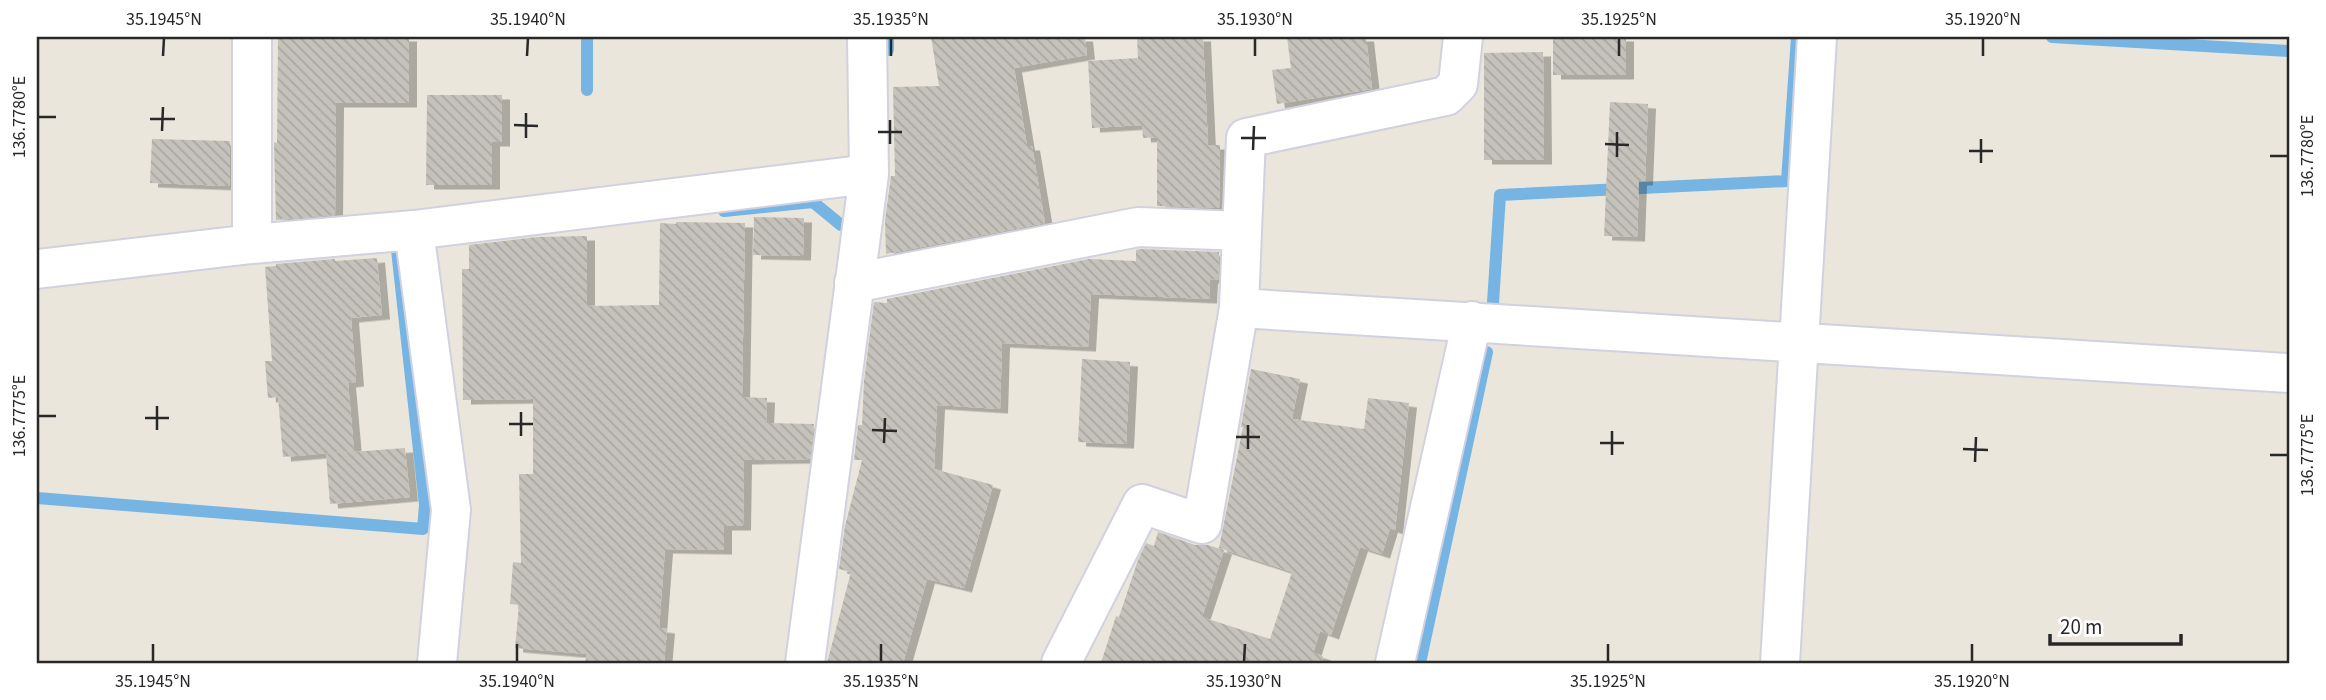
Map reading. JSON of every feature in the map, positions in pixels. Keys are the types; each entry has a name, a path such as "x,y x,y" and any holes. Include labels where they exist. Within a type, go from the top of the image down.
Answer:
{"street":[{"path":"251,37 252,244"},
{"path":"805,663 869,174 867,37"},
{"path":"1061,663 1142,504 1202,524 1239,308 1246,138 1446,96 1458,84 1463,37"},
{"path":"1780,663 1817,37"},
{"path":"37,269 252,244 414,230 869,174"},
{"path":"854,283 1138,227 1242,231"},
{"path":"414,230 451,510 437,663"},
{"path":"1239,308 2289,373"},
{"path":"1395,663 1472,321"}],"building":[{"path":"278,37 409,37 409,103 336,103 335,215 276,220 274,142 277,143"},
{"path":"931,37 1085,37 1087,55 1014,68 1027,146 1032,146 1045,223 886,254 885,221 891,176 895,176 893,87 939,86"},
{"path":"1137,37 1203,37 1208,145 1220,145 1219,208 1157,206 1157,137 1143,138 1142,125 1092,128 1088,61 1138,58"},
{"path":"1287,37 1366,37 1372,89 1277,104 1272,70 1291,68"},
{"path":"1553,37 1626,37 1626,75 1553,75"},
{"path":"1543,52 1544,160 1484,160 1484,53"},
{"path":"427,95 502,95 502,142 492,142 492,185 426,185"},
{"path":"1610,102 1648,104 1645,181 1639,181 1637,237 1604,236"},
{"path":"152,139 230,141 230,186 150,183"},
{"path":"754,217 804,218 803,256 753,255"},
{"path":"660,223 745,223 742,397 767,398 766,423 814,424 810,459 744,460 743,526 724,526 724,550 665,549 659,628 667,629 664,663 585,663 587,654 515,648 519,605 510,604 513,562 521,563 519,474 533,474 533,399 463,400 462,269 469,269 469,245 537,237 587,236 587,306 659,305"},
{"path":"1136,250 1219,252 1218,280 1210,279 1209,299 1091,294 1088,347 1002,343 1000,409 937,405 934,469 993,485 964,588 927,579 903,663 827,663 851,572 839,569 845,526 862,460 854,460 858,425 862,425 864,381 874,302 887,303 887,299 1089,259 1136,261"},
{"path":"377,258 382,315 351,318 356,382 348,383 354,451 283,457 278,397 268,398 265,361 272,361 265,267 335,259"},
{"path":"1082,359 1130,362 1126,444 1078,442"},
{"path":"1251,369 1300,379 1292,419 1364,429 1368,398 1409,403 1395,530 1390,528 1382,554 1360,547 1331,635 1320,631 1313,653 1323,656 1322,663 1101,663 1138,560 1146,543 1154,546 1158,532 1195,545 1208,545 1224,550 1202,617 1270,639 1292,572 1219,548 1243,427"},
{"path":"405,448 410,497 330,504 326,454"}],"waterway":[{"path":"587,37 587,90"},
{"path":"888,37 888,50"},
{"path":"1493,303 1500,195 1787,181 1797,37"},
{"path":"2052,37 2289,51"},
{"path":"724,211 813,202 841,225"},
{"path":"37,498 423,529 425,505 397,250"},
{"path":"1420,663 1487,352"}]}
